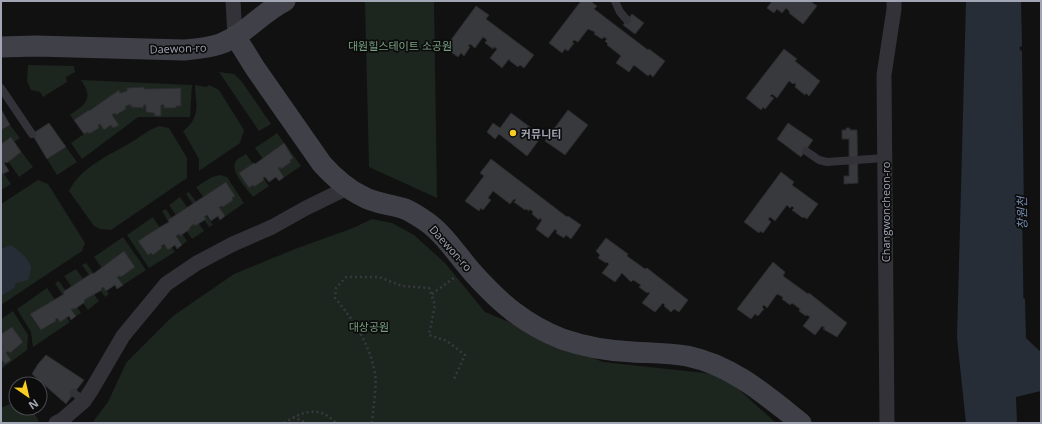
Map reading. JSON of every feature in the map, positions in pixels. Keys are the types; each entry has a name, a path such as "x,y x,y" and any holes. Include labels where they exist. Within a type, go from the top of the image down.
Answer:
{"street":[{"path":"233,1 235,36"},
{"path":"235,36 265,13 285,1"},
{"name":"Changwoncheon-ro","path":"887,423 884,75 894,1"},
{"name":"Daewon-ro","path":"1,47 36,46 184,50 208,48 222,44 235,36 255,68 329,172 362,197 406,210 425,220 443,236 468,267 508,309 522,319 548,333 580,345 625,352 688,357 721,367 750,384 801,423"},
{"path":"56,423 62,420 79,397 92,389 124,336 166,284 196,263 232,244 272,227 306,208 349,188"}],"lane":[{"path":"615,1 620,12 627,20"},
{"path":"1,88 32,134"},
{"path":"806,151 819,160 827,162 885,158"}],"path":[{"path":"432,294 468,267"},
{"path":"372,423 376,375 367,346 358,328 335,298 336,288 346,277 379,277 402,286 430,288 435,305 429,335 447,341 464,354 454,379"},
{"path":"284,423 297,414 316,410 329,416 336,423"},
{"path":"293,417 306,423"}],"green space":[{"name":"대원힐스테이트 소공원","path":"365,1 434,1 437,198 369,167"},
{"path":"28,65 74,66 75,72 66,77 67,82 43,97 40,92 31,90 27,81"},
{"path":"219,72 234,74 242,82 271,124 259,131"},
{"path":"81,80 192,85 190,117 138,117 82,159 71,143 84,134 70,115 84,104 87,97 87,92"},
{"path":"195,85 206,87 209,85 219,90 244,130 240,143 199,171 199,159 183,131 193,121 195,116"},
{"path":"10,125 20,138 14,142 33,167 19,177 1,151 1,130"},
{"path":"159,126 169,128 187,158 187,178 111,230 100,229 94,226 69,191 74,183 80,175 96,163"},
{"path":"277,133 301,166 279,181 255,148"},
{"path":"66,147 77,162 57,175 47,159"},
{"path":"246,154 269,186 253,197 237,175 234,165 239,158"},
{"path":"1,170 11,184 1,190"},
{"path":"220,175 227,177 244,203 220,220 196,187 212,177"},
{"path":"38,180 48,184 85,243 82,251 1,305 1,204"},
{"path":"189,192 213,225 209,227 186,194"},
{"path":"180,197 204,231 192,239 169,205"},
{"path":"166,209 187,241 182,245 162,211"},
{"path":"153,217 175,252 149,268 127,235"},
{"name":"대상공원","path":"372,219 392,223 414,235 445,263 485,312 603,362 723,375 776,423 92,423 108,402 126,363 173,316 234,274 295,249 353,228"},
{"path":"123,237 146,270 117,289 94,257"},
{"path":"86,263 109,294 105,297 82,265"},
{"path":"76,269 99,301 88,310 64,276"},
{"path":"59,281 81,313 76,316 55,283"},
{"path":"47,288 70,322 33,347 31,332 17,309"},
{"path":"13,311 28,335 27,350 1,369 1,319"},
{"path":"8,405 8,416 36,416 39,421 36,423 1,423 1,408"}],"water":[{"path":"966,1 1019,1 1024,338 1041,355 1041,391 1016,397 1017,423 966,423 957,338"},
{"path":"10,245 25,257 30,264 31,270 28,280 16,283 14,288 1,296 1,249"}],"building":[{"path":"581,1 590,1 597,6 594,9 665,61 653,77 650,74 648,76 634,65 629,72 616,63 621,56 607,45 608,44 605,41 607,39 604,37 602,39 594,34 595,32 588,29 578,42 574,40 572,42 574,43 568,51 565,49 562,53 549,43"},
{"path":"772,1 810,1 817,6 803,24 789,13 790,12 786,8 782,13 777,9 774,13 767,8"},
{"path":"476,6 489,15 486,19 534,55 524,68 520,65 518,67 509,59 502,68 490,58 497,49 494,47 493,49 485,43 487,40 483,37 475,48 470,44 468,46 470,47 464,56 461,53 458,57 445,48"},
{"path":"632,14 644,23 635,34 623,25"},
{"path":"784,49 797,59 795,61 820,81 809,96 806,93 805,95 795,87 796,84 789,81 777,98 772,94 770,96 774,98 765,109 763,107 761,110 746,98"},
{"path":"144,87 144,89 181,88 181,106 176,106 176,108 164,108 164,105 161,105 161,116 155,116 154,113 146,112 146,105 144,105 143,108 131,107 131,105 128,105 125,107 126,109 116,115 115,113 112,115 119,125 113,128 111,125 104,130 100,124 98,125 99,128 89,134 88,132 84,134 74,120 119,90 120,93 127,91 127,88"},
{"path":"1,109 10,125 1,130"},
{"name":"커뮤니티","path":"568,110 588,125 565,155 545,141"},
{"name":"커뮤니티","path":"511,113 542,136 527,156 499,134 495,139 487,132 493,123 500,128"},
{"path":"49,123 66,147 47,159 32,134"},
{"path":"788,123 813,140 801,157 777,139"},
{"path":"846,128 850,128 850,130 857,130 858,183 844,184 844,176 849,176 849,139 842,139 842,130 846,130"},
{"path":"11,137 21,152 7,163 4,163 9,171 3,174 1,171 1,144"},
{"path":"284,143 293,158 290,160 291,162 281,169 280,167 278,168 284,177 279,181 276,177 269,182 265,177 263,178 264,180 254,187 253,185 249,188 239,173 254,163 255,164"},
{"path":"491,159 567,217 568,216 581,225 571,239 566,235 564,238 556,233 557,231 555,229 548,238 536,229 542,220 540,218 539,220 532,214 533,212 530,209 529,211 526,209 525,210 514,202 516,200 514,199 510,204 493,191 488,198 491,200 483,210 481,208 479,211 465,201 484,176 480,173"},
{"path":"781,172 794,182 792,185 818,204 807,219 804,217 803,218 792,210 794,208 792,206 790,208 787,205 775,221 770,217 768,219 771,222 763,233 760,231 759,233 744,222"},
{"path":"226,182 235,196 232,198 233,200 223,207 219,207 225,216 220,220 218,216 211,221 207,215 204,217 206,219 195,226 194,224 180,236 179,234 176,236 182,245 177,249 175,245 168,250 164,244 161,246 162,248 153,255 151,253 148,255 138,241 169,222 168,220"},
{"path":"606,238 628,254 627,256 645,269 647,268 688,300 679,312 674,309 671,312 664,306 665,305 663,303 655,312 642,303 650,293 647,293 639,287 641,285 633,280 631,282 622,273 615,282 602,273 609,264 598,258 600,255 596,251"},
{"path":"124,251 135,267 121,277 117,277 123,285 117,289 115,285 106,291 103,287 101,289 102,290 84,300 85,302 75,309 71,309 76,316 71,320 69,316 60,322 57,318 55,320 56,321 41,330 30,314 64,294 63,292 92,273 93,274"},
{"path":"773,262 785,272 783,276 808,294 809,293 847,323 837,337 823,329 825,328 822,326 815,335 803,326 810,317 799,311 800,309 792,303 790,305 782,299 783,297 777,294 767,308 764,305 762,307 764,309 758,316 755,314 751,319 737,309"},
{"path":"12,327 23,342 10,353 8,351 6,353 11,360 5,364 3,361 1,362 1,334"},
{"path":"46,355 84,380 66,404 48,388 48,376 34,376 32,374"}],"waterway":[{"name":"창원천","path":"1019,1 1020,45"},
{"name":"창원천","path":"1020,52 1022,219"},
{"name":"창원천","path":"1023,300 1023,343"},
{"path":"1024,339 1041,355"}],"place":[{"name":"커뮤니티","path":"513,133"}]}
